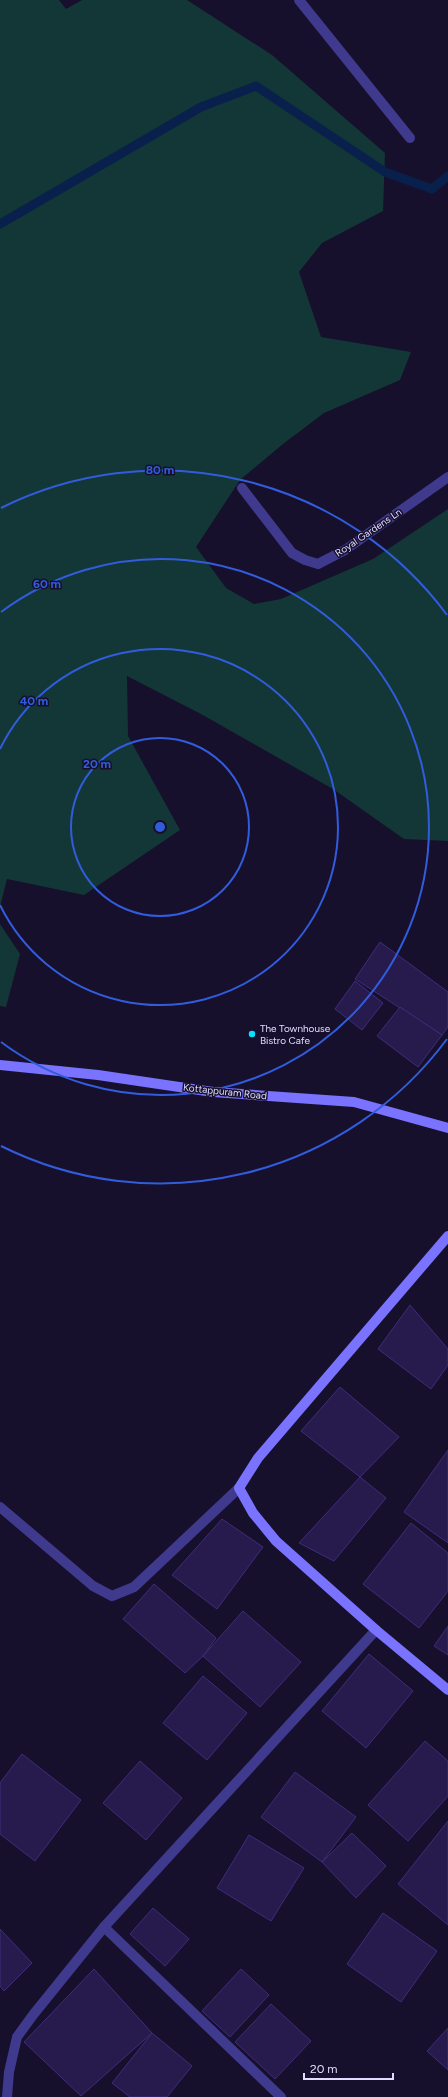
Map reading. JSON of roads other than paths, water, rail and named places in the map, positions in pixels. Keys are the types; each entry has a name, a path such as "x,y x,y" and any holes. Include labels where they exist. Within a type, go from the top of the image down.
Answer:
{"street":[{"path":"299,0 410,138"},
{"name":"Royal Gardens Ln","path":"242,488 292,553 305,560 318,564 345,550 448,477"},
{"name":"Kottappuram Road","path":"0,1065 98,1075 213,1092 354,1102 448,1128"},
{"path":"0,1507 93,1586 112,1596 134,1587 240,1488 258,1458 448,1236"},
{"path":"240,1488 254,1513 276,1541 376,1630 448,1690"},
{"path":"7,2097 9,2072 17,2037 104,1927 376,1630"},
{"path":"104,1927 281,2097"}],"waterway":[{"path":"0,224 201,107 256,86 385,172 432,189 448,176"}],"place":[{"name":"The Townhouse Bistro Cafe","path":"252,1034"}]}
